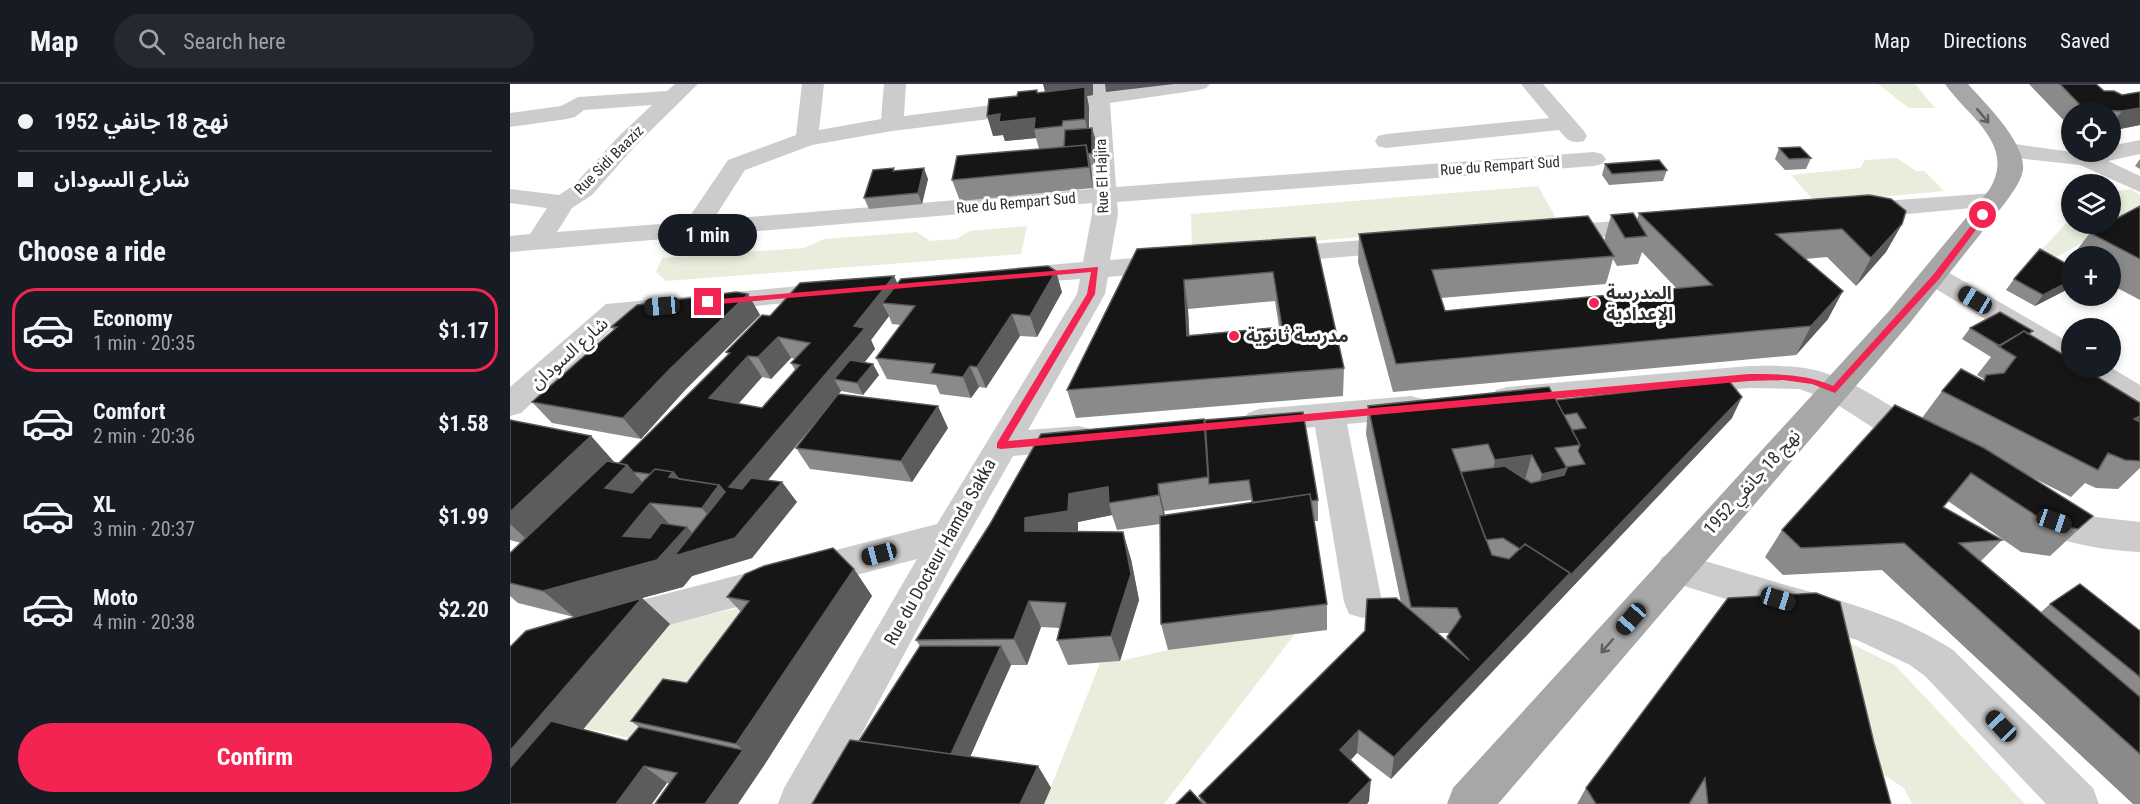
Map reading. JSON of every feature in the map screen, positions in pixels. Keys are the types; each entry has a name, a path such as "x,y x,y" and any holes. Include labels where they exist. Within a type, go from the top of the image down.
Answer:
{"main road":[{"path":"1956,84 1987,120 2008,150"},
{"name":"نهج 18 جانفي 1952","path":"1469,804 1675,568 1936,277 2009,178 2012,166 2008,150"}],"street":[{"path":"807,139 813,84"},
{"path":"892,124 895,84"},
{"path":"1532,84 1566,123"},
{"path":"694,229 736,165 807,139 1100,91 1186,85"},
{"path":"510,120 567,112 578,104 679,91"},
{"name":"Rue Sidi Baaziz","path":"538,242 563,202 583,190 627,141 679,91"},
{"name":"Rue El Hajira","path":"1096,269 1105,213 1100,91"},
{"path":"1386,141 1566,123"},
{"name":"Rue du Rempart Sud","path":"510,244 1105,195 1594,159 1566,123"},
{"path":"2121,151 2140,147"},
{"path":"2008,150 2061,156"},
{"path":"2092,162 2140,184"},
{"path":"510,196 563,202"},
{"path":"1829,213 1994,200"},
{"path":"1533,235 1675,224"},
{"path":"1249,257 1427,243"},
{"path":"989,278 1202,261"},
{"name":"Rue du Docteur Hamda Sakka","path":"800,804 948,536 1091,294 1096,269"},
{"path":"1936,277 2061,351"},
{"name":"شارع السودان","path":"510,405 616,310 859,290"},
{"path":"772,325 799,295"},
{"path":"1481,401 1749,377 1783,377 1814,381 1835,390 1944,456"},
{"path":"2105,378 2140,399"},
{"path":"1235,423 1434,405"},
{"path":"1329,414 1363,602"},
{"path":"1001,445 1106,435"},
{"path":"2014,498 2054,521 2081,531 2140,537"},
{"path":"579,632 948,536"},
{"path":"1675,568 1860,623 1919,648 1939,663 2078,804"}],"green space":[{"path":"1878,84 1915,84 1935,108 1909,108"},
{"path":"1897,158 1916,171 1924,171 1944,191 1816,203 1791,175 1860,168 1865,160"},
{"path":"1538,186 1558,222 1192,250 1191,214"},
{"path":"2131,189 2140,195 2140,218 2128,217 2121,221 2121,190"},
{"path":"1027,226 1021,254 666,281 656,272 662,258 804,248 824,239 917,232 930,241 956,239 970,231"},
{"path":"2061,229 2061,234 2098,234 2076,246 2061,246 2061,254 2044,264 2034,258"},
{"path":"768,601 661,745 584,728 670,624"},
{"path":"1819,628 1895,665 2025,804 1912,804 1904,788 1881,773"},
{"path":"1295,634 1164,804 1044,804 1100,663 1168,650"}],"building":[{"path":"2060,84 2096,84 2104,91 2114,91 2122,95 2140,92 2140,108 2122,111 2121,102 2077,102"},
{"path":"1085,87 1085,119 1063,121 1062,126 1034,129 1035,118 999,122 1000,114 987,116 989,99 1017,96 1018,92 1037,90 1037,93"},
{"path":"1092,128 1092,153 1088,154 1086,145 1064,147 1065,130"},
{"path":"1086,145 1089,167 952,180 957,156"},
{"path":"1800,147 1811,158 1789,159 1779,148"},
{"path":"1659,160 1667,170 1612,174 1605,164"},
{"path":"894,168 893,171 924,168 918,193 864,198 873,170"},
{"path":"1869,195 1891,199 1906,211 1902,224 1871,258 1842,229 1776,234 1843,291 1811,326 1396,364 1359,234 1588,216 1614,256 1432,270 1445,311 1712,285 1639,213"},
{"path":"2140,206 2140,259 2121,249 2121,246 2115,246 2092,234 2121,234 2121,216"},
{"path":"1633,213 1647,236 1625,238 1611,215"},
{"path":"1315,237 1344,368 1067,390 1137,249","holes":["1273,272 1282,327 1187,336 1184,280"]},
{"path":"2040,249 2061,261 2061,286 2043,295 2014,279"},
{"path":"1048,266 1056,271 1030,316 1012,314 977,367 970,366 963,377 931,373 935,364 876,358 915,306 882,303 901,279"},
{"path":"894,276 854,326 865,328 729,487 742,489 751,478 782,482 735,538 674,556 725,492 719,485 679,479 673,472 655,469 650,474 633,472 627,465 619,463 730,353 726,352 762,315 770,316 800,283","holes":["778,337 810,343 791,363 800,365 762,408 709,398 748,356 758,357"]},
{"path":"736,292 748,294 623,418 532,402 617,327 611,327 637,305"},
{"path":"2000,312 2033,331 2028,334 2024,331 2000,346 1970,328"},
{"path":"2024,331 2061,353 2061,378 2099,378 2140,403 2140,416 2134,419 2140,422 2140,461 2125,460 2108,453 2098,470 1942,391 1961,369 1984,381 1986,375 2004,373 2016,357 1998,346"},
{"path":"850,360 873,364 857,383 834,379"},
{"path":"1729,381 1742,397 1567,579 1570,573 1525,544 1520,549 1503,538 1486,540 1461,472 1505,466 1531,483 1564,475 1566,467 1585,464 1578,451 1580,445 1572,430 1586,428 1577,413 1564,415 1556,400"},
{"path":"1549,387 1580,445 1555,448 1567,468 1542,474 1532,455 1495,460 1488,444 1452,449 1492,555 1509,559 1525,544 1570,573 1394,757 1359,730 1340,750 1371,780 1348,804 1207,804 1199,796 1365,631 1367,599 1396,598 1469,660 1447,637 1461,617 1457,608 1411,607 1368,406"},
{"path":"838,394 938,406 901,461 796,448"},
{"path":"1895,405 1984,448 2093,516 2078,529 2049,524 1971,473 1943,507 2002,540 1959,543 2140,697 2140,754 1904,543 1801,548 1782,530"},
{"path":"1303,412 1318,500 1311,501 1310,494 1253,503 1249,480 1209,484 1205,420"},
{"path":"1204,419 1208,477 1158,484 1159,495 1109,503 1108,487 1069,494 1068,511 1025,518 1025,531 1123,532 1131,574 1111,636 1057,640 1066,603 1029,601 1014,639 916,640 990,524 1041,434"},
{"path":"510,420 591,436 510,512"},
{"path":"607,461 627,465 605,488 632,493 655,469 673,472 669,477 719,485 702,508 650,503 623,536 650,538 661,523 687,527 657,560 543,591 510,583 510,553"},
{"path":"1310,494 1327,604 1161,624 1160,516"},
{"path":"833,548 854,569 736,744 631,721 663,679 687,683 749,601 727,597 745,574 764,566"},
{"path":"2080,584 2140,631 2140,677 2050,604"},
{"path":"1816,593 1840,602 1891,804 1708,804 1705,778 1689,804 1596,804 1586,788 1728,598"},
{"path":"642,598 510,751 510,647 526,631"},
{"path":"920,646 1001,646 951,754 859,741"},
{"path":"551,721 627,741 639,727 743,750 705,804 655,804 677,773 644,766 616,804 510,804 510,768"},
{"path":"850,740 1038,766 1020,804 812,804"},
{"path":"1190,790 1203,804 1176,804"}],"place":[{"name":"المدرسة الإعدادية","path":"1594,303"},
{"name":"مدرسة ثانوية","path":"1234,336"}],"route":[{"path":"708,302 1096,269 1091,294 1001,445 1749,377 1783,377 1814,381 1835,390 1936,277 1983,215"}]}
